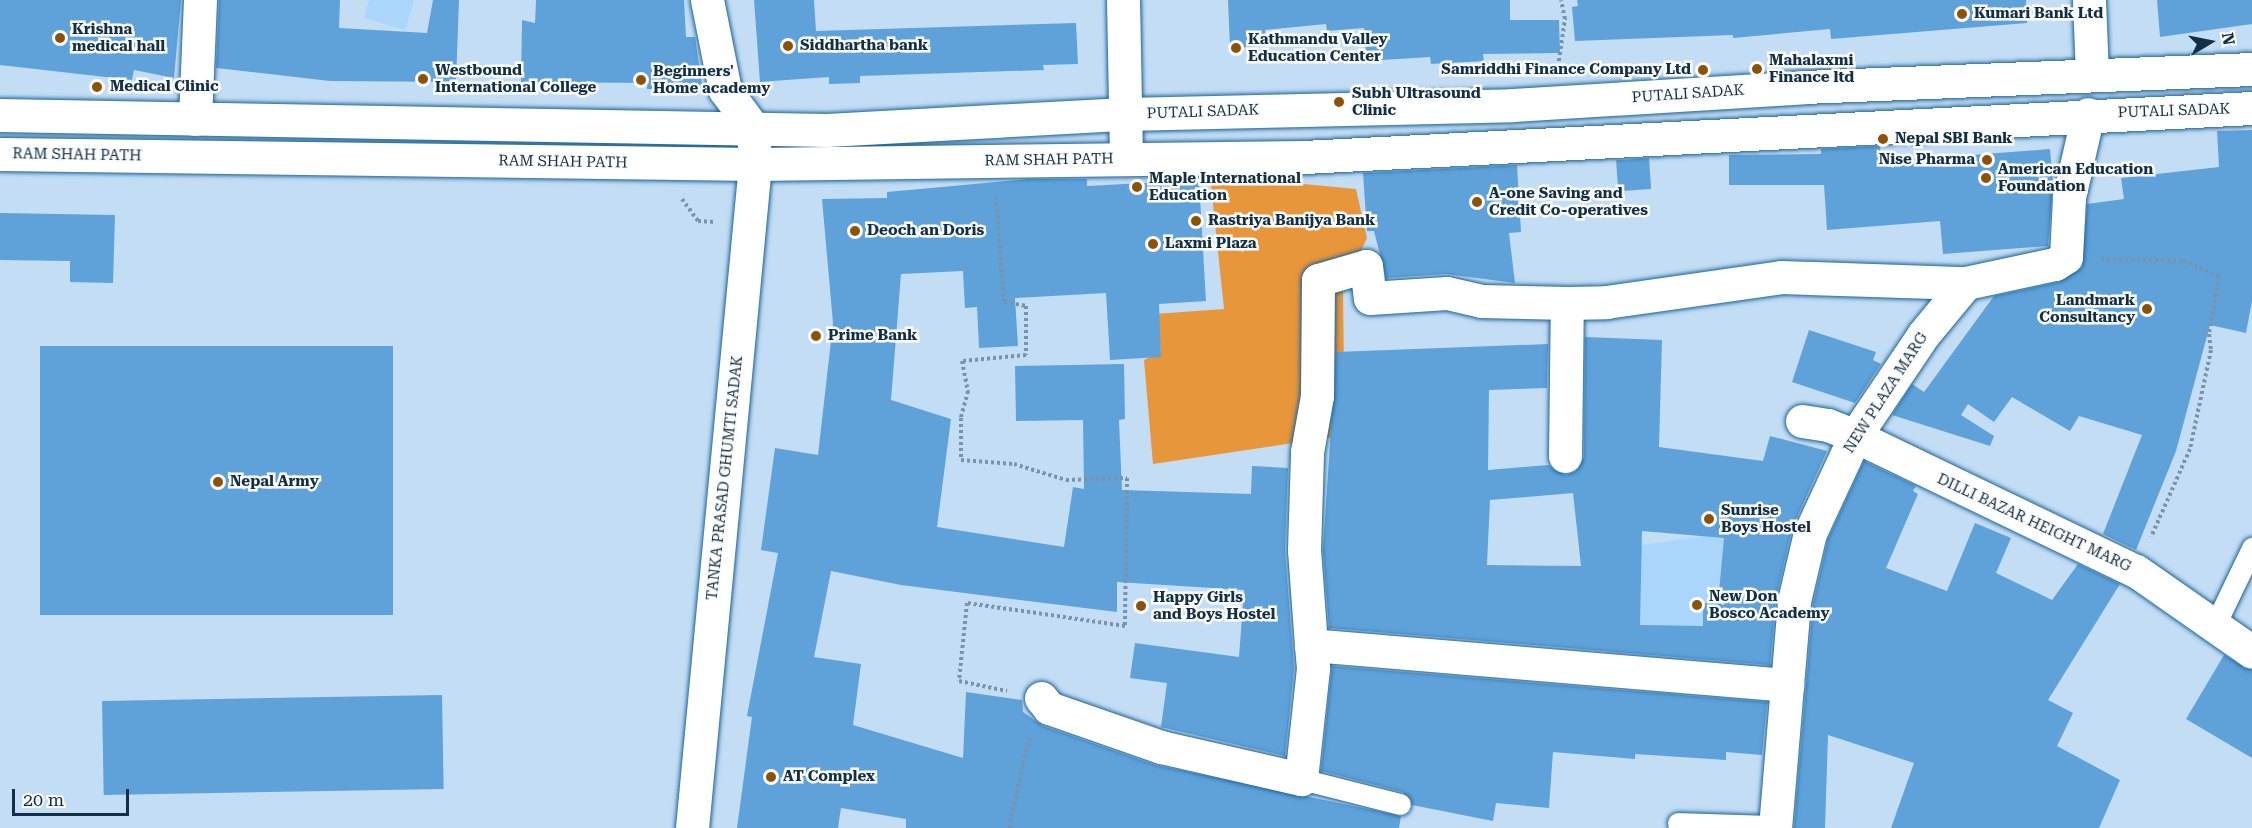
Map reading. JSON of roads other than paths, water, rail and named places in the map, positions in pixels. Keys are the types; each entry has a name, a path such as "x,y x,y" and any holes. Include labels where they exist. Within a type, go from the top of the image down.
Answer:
{"main road":[{"path":"195,119 200,0"},
{"path":"707,0 725,90 753,128"},
{"path":"1123,0 1126,159"},
{"path":"2089,0 2092,75"},
{"name":"PUTALI SADAK","path":"1125,114 1550,103 2252,69"},
{"name":"PUTALI SADAK","path":"1126,159 1304,157 2088,114 2252,108"},
{"path":"0,115 827,130 1125,114"},
{"path":"1041,698 1049,708 1161,747 1301,779 1313,668 1304,550 1307,452 1317,396 1318,280 1366,266 1370,298 1447,293 1480,302 1567,303 1606,302 1781,277 1966,283 2055,264 2066,257 2069,197 2088,114"},
{"name":"TANKA PRASAD GHUMTI SADAK","path":"692,828 750,223 755,164 753,128"},
{"name":"RAM SHAH PATH","path":"0,154 755,164 1126,159"},
{"name":"NEW PLAZA MARG","path":"1775,827 1794,601 1809,533 1855,436 1923,335 1966,283"},
{"path":"1565,456 1567,303"},
{"name":"DILLI BAZAR HEIGHT MARG","path":"1802,421 1828,425 1855,436 2136,571 2252,652"},
{"path":"1311,645 1786,685"}],"lane":[{"path":"994,175 1126,169 1126,159"},
{"path":"2214,627 2252,548"},
{"path":"1301,779 1400,804"},
{"path":"1678,823 1775,827"}],"place":[{"name":"Kumari Bank Ltd","path":"1962,14"},
{"name":"Krishna medical hall","path":"60,38"},
{"name":"Siddhartha bank","path":"788,46"},
{"name":"Kathmandu Valley Education Center","path":"1236,48"},
{"name":"Mahalaxmi Finance ltd","path":"1757,69"},
{"name":"Samriddhi Finance Company Ltd","path":"1703,70"},
{"name":"Westbound International College","path":"423,79"},
{"name":"Beginners' Home academy","path":"641,80"},
{"name":"Medical Clinic","path":"97,87"},
{"name":"Subh Ultrasound Clinic","path":"1339,102"},
{"name":"Nepal SBI Bank","path":"1883,139"},
{"name":"Nise Pharma","path":"1987,160"},
{"name":"American Education Foundation","path":"1986,178"},
{"name":"Maple International Education","path":"1137,187"},
{"name":"A-one Saving and Credit Co-operatives","path":"1477,202"},
{"name":"Rastriya Banijya Bank","path":"1196,221"},
{"name":"Deoch an Doris","path":"855,231"},
{"name":"Laxmi Plaza","path":"1153,244"},
{"name":"Landmark Consultancy","path":"2147,309"},
{"name":"Prime Bank","path":"816,336"},
{"name":"Nepal Army","path":"218,482"},
{"name":"Sunrise Boys Hostel","path":"1709,519"},
{"name":"New Don Bosco Academy","path":"1697,605"},
{"name":"Happy Girls and Boys Hostel","path":"1141,606"},
{"name":"AT Complex","path":"771,777"}]}
